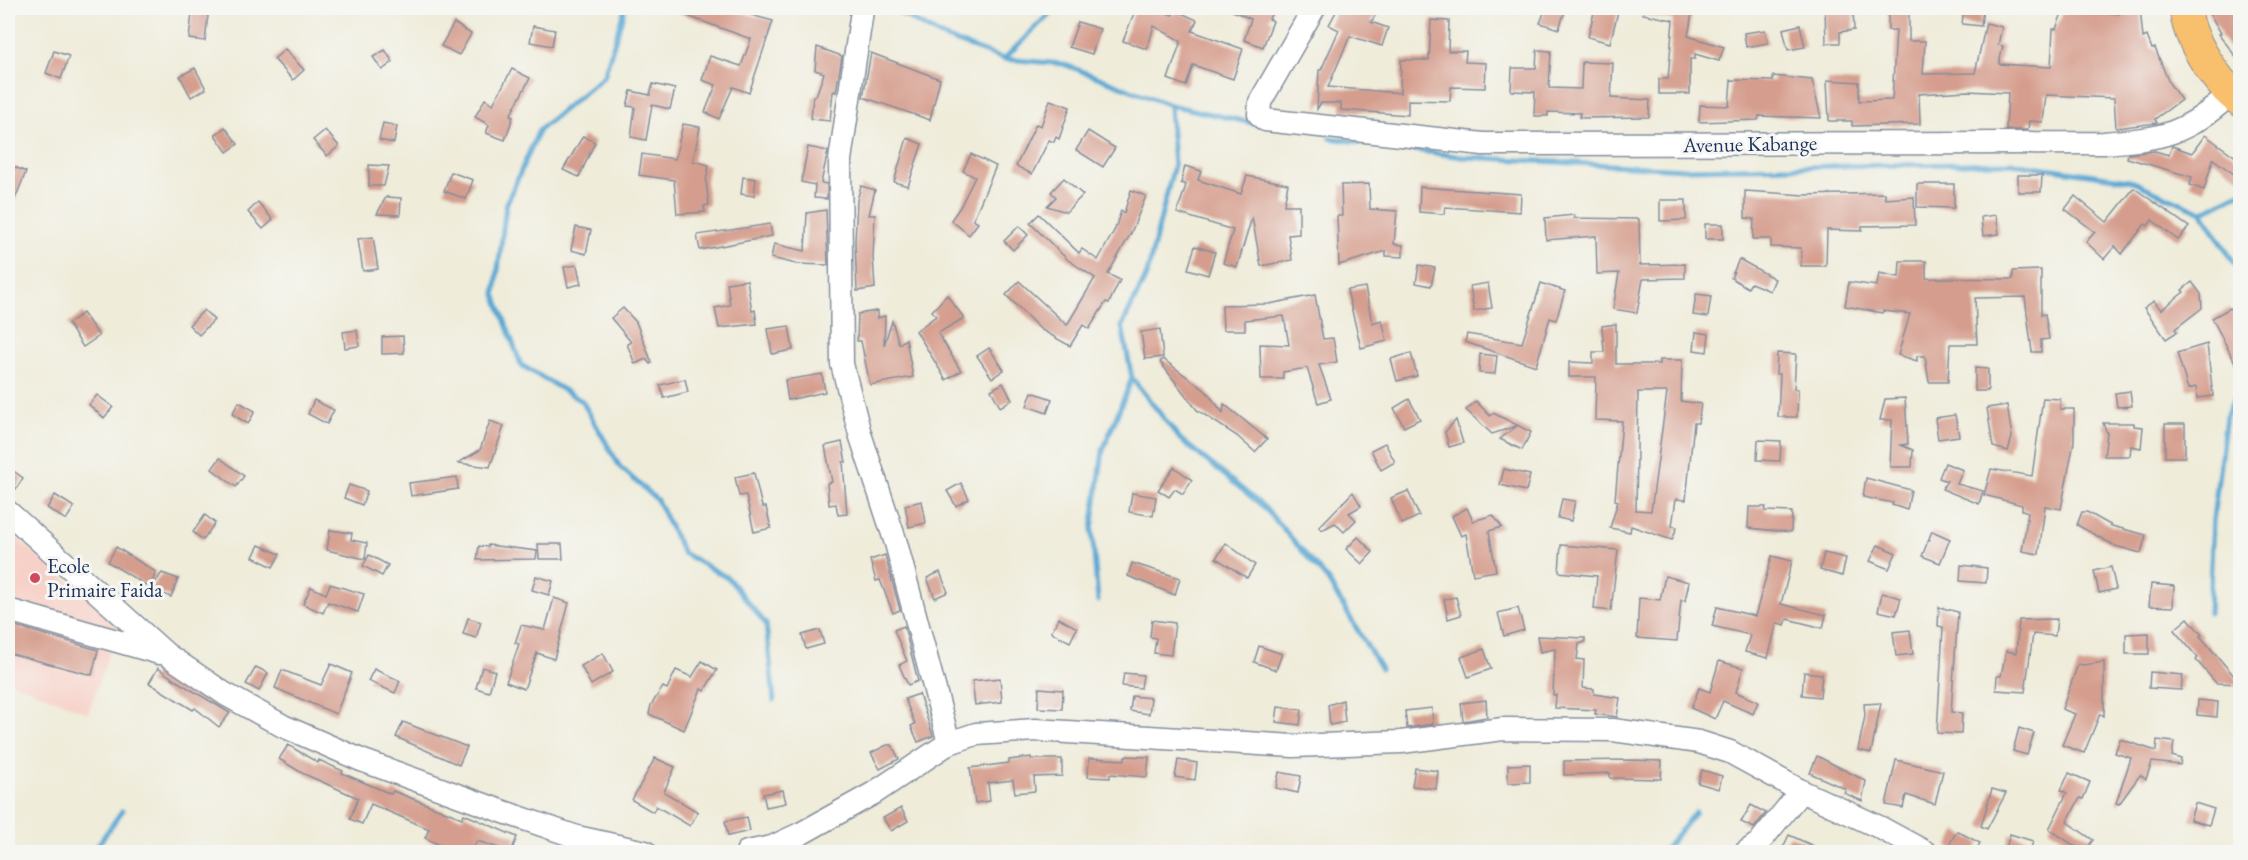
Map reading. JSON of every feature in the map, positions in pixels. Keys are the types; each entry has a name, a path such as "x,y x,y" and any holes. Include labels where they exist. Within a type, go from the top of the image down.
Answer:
{"highway":[{"path":"2186,8 2186,19 2206,61 2236,97"}],"street":[{"name":"Avenue Kabange","path":"1314,8 1260,102 1259,114 1265,120 1324,129 1483,144 2104,143 2155,139 2184,129 2236,97"},
{"path":"862,11 840,160 842,364 860,434 896,543 949,743"},
{"path":"8,512 166,654 225,694 283,726 361,760 577,837 645,852"},
{"path":"8,610 166,654"},
{"path":"747,852 772,847 802,833 874,793 949,743 976,734 1035,730 1293,746 1401,742 1503,729 1614,730 1700,742 1730,752 1801,791 1879,827 1925,852"},
{"path":"1746,852 1759,843 1801,791"}],"shaded area":[{"name":"Ecole Primaire Faida","path":"8,531 119,625 88,713 8,681"}],"building":[{"path":"672,8 726,8 773,21 749,93 733,87 719,119 705,112 716,85 702,80 710,56 741,66 751,39 671,10"},
{"path":"1136,8 1150,8 1173,15 1175,10 1197,20 1192,31 1243,49 1233,79 1193,65 1186,86 1168,79 1181,41 1154,26 1147,49 1123,41"},
{"path":"1226,8 1274,8 1269,19 1273,21 1263,47 1244,40 1251,19"},
{"path":"1338,8 1380,8 1371,22 1388,28 1382,46 1350,36 1328,87 1400,93 1401,60 1429,60 1431,20 1449,21 1448,51 1466,51 1465,62 1486,63 1485,88 1451,87 1450,101 1408,100 1408,115 1341,110 1341,103 1321,103 1317,109 1319,70 1339,30 1329,25"},
{"path":"1546,8 1566,8 1559,29 1540,23"},
{"path":"1595,8 1619,8 1610,43 1588,37"},
{"path":"1644,8 1693,8 1688,36 1724,47 1719,61 1695,54 1695,59 1690,59 1690,94 1659,94 1659,79 1668,79 1673,20 1643,14"},
{"path":"1825,8 1853,8 1854,30 1840,32 1840,43 1826,43"},
{"path":"1888,8 1909,8 1909,41 1925,41 1923,74 1975,73 1986,23 2002,27 1998,45 2003,46 1999,64 2051,67 2053,29 2056,29 2064,8 2119,14 2119,8 2140,8 2143,38 2147,36 2152,49 2155,48 2169,83 2181,100 2155,119 2157,123 2116,128 2114,98 2046,95 2043,122 2029,121 2028,130 2006,130 2008,93 1967,91 1919,94 1920,124 1852,126 1852,121 1829,121 1827,80 1859,82 1859,101 1892,100 1896,30 1888,30"},
{"path":"1964,8 1983,8 1981,26 1962,24"},
{"path":"2206,8 2241,8 2241,12 2234,16 2241,25 2241,64 2219,34 2221,33"},
{"path":"192,13 208,15 205,41 189,39"},
{"path":"1078,22 1100,29 1092,54 1069,47"},
{"path":"454,23 471,34 459,55 441,46"},
{"path":"1800,25 1805,47 1788,50 1783,29"},
{"path":"533,26 555,30 552,46 530,42"},
{"path":"1765,30 1768,43 1746,47 1744,33"},
{"path":"817,47 842,56 836,92 833,91 830,121 811,119 813,96 816,96 824,73 815,70"},
{"path":"285,49 304,70 293,80 274,59"},
{"path":"385,50 393,62 382,70 373,57"},
{"path":"1537,50 1551,51 1549,88 1581,89 1582,62 1613,63 1611,98 1650,100 1649,117 1580,118 1580,113 1548,112 1548,116 1534,116 1535,92 1511,91 1512,68 1536,68"},
{"path":"54,51 69,56 61,79 46,73"},
{"path":"871,53 940,79 930,120 863,97"},
{"path":"195,68 206,89 191,97 180,76"},
{"path":"512,69 530,78 510,116 513,117 505,140 486,133 489,125 475,117 485,99 493,104"},
{"path":"1773,76 1812,80 1821,118 1759,116 1758,120 1699,122 1700,105 1729,106 1731,80 1773,81"},
{"path":"653,84 675,89 670,109 652,105 646,140 631,137 635,107 627,106 631,91 650,95"},
{"path":"1050,100 1070,107 1059,139 1056,137 1054,142 1049,140 1032,174 1016,166 1036,124 1041,126"},
{"path":"383,123 397,126 394,143 379,140"},
{"path":"683,124 700,127 693,161 709,165 706,181 709,205 704,206 705,212 677,214 674,180 639,175 642,154 675,159"},
{"path":"225,127 238,144 227,152 215,135"},
{"path":"325,130 339,146 327,156 313,140"},
{"path":"1088,131 1115,148 1103,167 1076,150"},
{"path":"2205,135 2241,161 2241,179 2213,159 2204,190 2190,185 2192,177 2127,158 2128,154 2155,151 2169,155 2172,146 2192,153"},
{"path":"583,136 595,142 579,177 563,170"},
{"path":"907,138 922,144 908,186 894,182"},
{"path":"808,147 828,151 821,183 827,184 827,199 814,198 815,185 801,182"},
{"path":"971,154 996,166 973,220 978,223 969,235 951,220 975,177 963,171"},
{"path":"8,164 26,172 8,216"},
{"path":"369,165 389,166 384,186 369,186"},
{"path":"1185,166 1201,171 1198,180 1241,194 1247,176 1288,184 1284,205 1299,205 1299,234 1288,235 1292,260 1261,266 1252,217 1237,267 1223,263 1233,230 1177,213 1186,185 1181,183"},
{"path":"451,172 473,180 466,199 444,191"},
{"path":"2018,175 2042,175 2041,192 2018,192"},
{"path":"743,177 756,179 754,196 741,194"},
{"path":"1064,178 1083,195 1066,212 1047,206 1056,197 1051,192"},
{"path":"1369,184 1370,209 1397,211 1394,244 1403,245 1403,257 1386,256 1386,251 1339,265 1337,216 1342,216 1341,185"},
{"path":"1917,184 1954,184 1954,208 1917,207"},
{"path":"861,186 875,190 869,215 875,215 873,257 875,288 857,291 855,243 857,200"},
{"path":"1420,187 1521,194 1520,212 1445,207 1444,214 1419,212"},
{"path":"2134,188 2189,227 2178,240 2152,220 2148,226 2145,224 2122,254 2115,246 2104,259 2086,242 2095,232 2065,209 2075,196 2107,222"},
{"path":"1131,190 1146,196 1131,233 1108,274 1120,280 1109,303 1106,302 1089,329 1083,325 1070,346 1040,329 1006,295 1019,281 1067,325 1095,278 1068,260 1030,223 1039,214 1079,253 1082,249 1098,260 1115,229 1121,211 1124,213"},
{"path":"1745,191 1804,195 1885,193 1885,199 1914,197 1915,225 1862,226 1862,231 1827,230 1826,266 1801,266 1801,248 1771,247 1771,239 1753,239 1754,219 1745,218"},
{"path":"386,197 401,198 400,215 377,214"},
{"path":"1660,200 1686,200 1686,220 1660,221"},
{"path":"258,202 273,220 263,229 248,212"},
{"path":"826,210 828,265 796,264 771,258 774,244 805,251 807,213"},
{"path":"1574,215 1574,218 1639,219 1640,265 1685,264 1685,278 1643,279 1637,313 1613,309 1619,273 1597,274 1596,236 1546,240 1545,218"},
{"path":"1996,215 1999,234 1983,236 1981,217"},
{"path":"770,224 772,236 700,250 697,235"},
{"path":"1705,224 1723,224 1723,239 1705,239"},
{"path":"1019,226 1028,235 1013,250 1004,241"},
{"path":"576,227 591,230 586,254 571,250"},
{"path":"373,237 378,269 363,271 358,239"},
{"path":"1195,246 1215,252 1208,275 1188,269"},
{"path":"1739,259 1775,279 1770,291 1751,283 1748,288 1731,278"},
{"path":"1900,261 1926,261 1926,278 2013,279 2013,271 2041,270 2041,315 2045,314 2049,339 2041,340 2041,352 2032,352 2025,297 1975,298 1977,344 1950,344 1948,382 1929,382 1925,356 1917,356 1917,361 1898,355 1910,314 1883,311 1882,313 1845,306 1849,282 1877,286 1879,273 1899,277"},
{"path":"577,265 581,284 568,287 564,267"},
{"path":"1419,265 1435,268 1431,286 1416,283"},
{"path":"747,280 752,311 755,310 757,324 719,328 715,308 730,305 727,283"},
{"path":"2192,282 2201,294 2202,308 2175,329 2177,332 2166,339 2144,308 2154,301 2161,310 2184,292 2182,290"},
{"path":"1488,283 1492,308 1474,311 1470,286"},
{"path":"1541,283 1565,291 1556,320 1550,318 1536,366 1465,342 1467,334 1522,343"},
{"path":"1365,287 1372,323 1382,320 1387,341 1361,348 1347,290"},
{"path":"1696,294 1711,296 1708,317 1693,315"},
{"path":"947,295 964,318 938,333 961,371 946,380 916,331 936,316 932,311"},
{"path":"1315,295 1323,339 1333,338 1337,362 1319,365 1331,399 1318,403 1307,368 1283,372 1283,379 1261,379 1260,344 1289,345 1284,316 1245,320 1245,330 1223,330 1222,305 1269,304"},
{"path":"623,308 636,322 652,363 650,364 646,359 635,364 627,344 631,342 611,318"},
{"path":"2230,308 2241,330 2241,374 2212,318"},
{"path":"204,310 214,320 199,335 189,325"},
{"path":"877,311 877,318 885,316 884,345 892,321 899,344 906,339 913,377 870,385 861,341 857,341 858,314"},
{"path":"83,313 99,336 83,347 68,324"},
{"path":"1616,324 1616,364 1659,364 1659,360 1682,360 1681,401 1701,404 1698,423 1694,423 1686,500 1676,499 1672,526 1677,527 1672,540 1631,526 1630,532 1610,528 1618,501 1615,500 1622,421 1595,420 1596,377 1569,377 1569,362 1593,363 1593,352 1604,352 1602,326","holes":["1638,392 1667,392 1651,511 1636,510"]},
{"path":"789,326 793,350 772,354 768,329"},
{"path":"1160,329 1163,357 1145,359 1141,332"},
{"path":"357,330 359,346 345,348 343,332"},
{"path":"1696,332 1709,334 1707,352 1694,350"},
{"path":"403,336 404,353 382,354 382,337"},
{"path":"2207,344 2213,396 2197,398 2196,387 2188,389 2177,353"},
{"path":"989,348 1004,370 992,378 977,356"},
{"path":"1411,353 1417,376 1397,381 1391,359"},
{"path":"1777,353 1796,354 1794,389 1798,389 1797,417 1778,417 1780,374 1776,374"},
{"path":"1480,354 1497,356 1495,374 1479,373"},
{"path":"1163,359 1206,391 1223,413 1224,404 1267,439 1255,452 1237,436 1197,410 1160,362"},
{"path":"1975,368 1988,369 1988,391 1975,391"},
{"path":"822,374 825,392 788,400 785,380"},
{"path":"685,379 688,392 664,398 660,385"},
{"path":"1003,383 1012,400 1000,407 991,390"},
{"path":"2130,391 2132,406 2117,407 2115,393"},
{"path":"1032,392 1052,399 1047,413 1027,406"},
{"path":"97,395 113,407 104,418 89,405"},
{"path":"1905,398 1908,444 1901,445 1913,450 1912,467 1890,467 1892,420 1880,420 1885,399"},
{"path":"2043,398 2060,399 2060,409 2074,409 2074,442 2061,509 2045,506 2039,554 2022,551 2028,512 2022,510 2022,505 1984,495 1991,469 2032,476"},
{"path":"1409,399 1420,419 1404,427 1394,408"},
{"path":"314,400 334,410 327,424 308,414"},
{"path":"1476,401 1490,416 1493,413 1531,432 1522,450 1500,439 1517,426 1492,434 1466,410"},
{"path":"239,402 255,411 248,424 232,414"},
{"path":"2007,405 2012,437 2008,451 1993,447 1987,408"},
{"path":"1955,415 1959,436 1938,439 1935,418"},
{"path":"1456,420 1463,443 1449,447 1445,432"},
{"path":"490,421 504,426 490,467 458,463 480,450"},
{"path":"2103,423 2134,423 2134,426 2143,427 2141,448 2131,446 2130,456 2104,456 2107,433"},
{"path":"2165,424 2185,424 2185,457 2165,457"},
{"path":"1758,440 1781,441 1780,461 1757,460"},
{"path":"842,442 846,462 843,462 847,514 838,515 836,504 829,505 827,483 832,482 825,446"},
{"path":"1385,443 1395,462 1381,470 1371,450"},
{"path":"220,458 244,476 236,487 212,469"},
{"path":"1945,463 1963,470 1957,484 1983,491 1979,504 1942,489 1947,481 1939,478"},
{"path":"8,467 23,478 16,489 8,483"},
{"path":"1174,467 1192,480 1183,494 1175,489 1169,497 1158,490"},
{"path":"1504,469 1530,475 1526,491 1500,485"},
{"path":"754,473 762,507 766,507 771,528 754,532 746,495 739,496 735,477"},
{"path":"457,477 458,489 411,496 409,483"},
{"path":"1866,478 1911,490 1907,510 1892,505 1893,503 1863,497"},
{"path":"961,483 969,499 956,506 947,491"},
{"path":"349,485 367,491 362,505 344,498"},
{"path":"1408,491 1419,516 1402,524 1391,498"},
{"path":"1353,492 1361,506 1349,513 1356,520 1344,532 1335,523 1322,530 1319,527"},
{"path":"1132,493 1156,497 1153,516 1129,512"},
{"path":"55,495 74,507 66,520 47,508"},
{"path":"1562,499 1575,501 1571,521 1558,518"},
{"path":"922,501 926,523 909,527 905,505"},
{"path":"1749,507 1766,507 1765,511 1792,512 1791,532 1748,528"},
{"path":"1467,508 1473,521 1493,515 1502,527 1489,531 1496,571 1473,575 1466,534 1461,536 1452,516"},
{"path":"2082,512 2087,512 2112,526 2146,535 2141,553 2115,546 2077,525"},
{"path":"205,515 215,523 203,540 193,532"},
{"path":"330,530 352,533 351,540 367,543 365,559 327,550"},
{"path":"1932,531 1950,539 1940,563 1922,556"},
{"path":"1358,537 1373,552 1362,564 1346,549"},
{"path":"1226,543 1255,565 1247,578 1216,558"},
{"path":"538,544 562,544 563,559 539,559"},
{"path":"259,545 280,554 273,567 253,557"},
{"path":"488,545 537,551 536,559 477,560 479,546 488,547"},
{"path":"1561,545 1618,550 1611,611 1594,609 1597,576 1559,572"},
{"path":"1878,545 1896,553 1889,569 1870,561"},
{"path":"116,547 156,572 150,588 108,562"},
{"path":"1824,553 1846,558 1842,576 1820,570"},
{"path":"369,555 388,565 382,576 363,566"},
{"path":"885,555 900,610 893,613 880,580 876,581 870,560"},
{"path":"1772,556 1792,561 1781,604 1826,615 1823,628 1787,619 1785,625 1777,623 1768,658 1745,652 1750,635 1712,626 1717,607 1755,616"},
{"path":"1132,563 1180,578 1175,595 1128,576"},
{"path":"1961,565 1987,568 1986,583 1960,581"},
{"path":"2111,567 2116,589 2099,593 2094,571"},
{"path":"940,572 948,592 935,598 927,578"},
{"path":"162,573 178,579 171,597 150,589"},
{"path":"536,576 553,581 549,595 532,590"},
{"path":"1665,576 1689,582 1685,601 1681,600 1677,641 1637,638 1639,598 1660,600"},
{"path":"330,584 364,594 358,612 328,602 323,613 303,604 311,587 326,594"},
{"path":"2151,584 2174,586 2173,607 2149,606"},
{"path":"1882,593 1901,598 1896,615 1878,611"},
{"path":"1456,597 1461,615 1448,619 1444,599"},
{"path":"554,598 569,603 554,659 537,653 524,689 506,682 519,644 515,643 521,625 545,630"},
{"path":"1939,607 1958,612 1951,712 1962,713 1961,734 1937,733 1943,627 1938,626"},
{"path":"1518,608 1524,630 1504,636 1498,613"},
{"path":"468,618 481,622 476,638 463,634"},
{"path":"1059,618 1077,628 1070,642 1051,632"},
{"path":"2188,618 2202,635 2200,636 2241,684 2216,683 2196,660 2198,658 2174,630"},
{"path":"2057,619 2055,636 2033,634 2025,692 1996,690 1997,676 2001,676 2006,651 2016,653 2019,620"},
{"path":"1152,620 1175,623 1171,655 1154,653 1156,638 1150,637"},
{"path":"8,624 98,650 92,675 8,653"},
{"path":"904,626 918,681 908,685 899,665 907,661 894,630"},
{"path":"820,630 824,644 806,649 802,635"},
{"path":"1910,630 1913,654 1896,656 1893,632"},
{"path":"2149,633 2149,654 2126,654 2126,634"},
{"path":"1537,636 1585,638 1585,642 1579,644 1577,659 1584,660 1583,688 1594,689 1594,694 1620,698 1617,717 1595,714 1596,710 1555,708 1556,695 1553,695 1555,649 1540,652"},
{"path":"1259,646 1282,654 1276,670 1254,662"},
{"path":"1484,649 1491,669 1468,677 1461,657"},
{"path":"603,653 613,672 591,685 581,666"},
{"path":"702,661 717,670 704,691 701,689 684,730 649,714 651,705 663,687 667,689 676,670 692,677"},
{"path":"1719,661 1743,668 1736,692 1758,702 1753,714 1723,701 1715,719 1691,708 1699,688 1710,692"},
{"path":"2104,662 2104,716 2100,714 2084,753 2062,745 2075,714 2062,709 2078,664"},
{"path":"331,664 352,673 336,714 275,688 282,670 321,685"},
{"path":"256,667 268,673 259,691 246,684"},
{"path":"482,667 495,671 489,692 476,688"},
{"path":"158,668 230,713 219,727 195,708 193,710 149,683"},
{"path":"374,669 400,681 395,693 368,681"},
{"path":"1804,672 1822,674 1820,697 1802,695"},
{"path":"2150,672 2183,675 2181,690 2149,688"},
{"path":"1124,673 1143,675 1141,688 1122,686"},
{"path":"1000,678 1002,702 975,705 972,681"},
{"path":"1039,688 1063,690 1062,709 1038,708"},
{"path":"919,694 933,736 918,742 911,726 915,724 905,699"},
{"path":"1132,696 1151,698 1149,714 1130,711"},
{"path":"1343,700 1345,722 1330,725 1328,705"},
{"path":"1486,700 1487,717 1463,721 1461,703"},
{"path":"2198,700 2218,702 2217,717 2197,715"},
{"path":"1881,703 1871,753 1858,750 1865,716 1864,704"},
{"path":"1278,707 1302,710 1300,725 1276,722"},
{"path":"1432,708 1433,724 1407,728 1405,711"},
{"path":"403,722 467,747 459,765 396,737"},
{"path":"2019,728 2034,733 2027,755 2013,751"},
{"path":"2120,739 2156,751 2157,740 2174,742 2172,756 2181,759 2180,765 2152,762 2146,779 2140,775 2119,804 2116,803 2131,758 2115,753"},
{"path":"288,745 318,763 319,760 343,771 342,773 391,794 393,791 462,818 464,814 517,837 511,852 477,841 471,852 446,852 436,848 438,844 425,838 429,829 371,804 362,824 350,819 358,798 302,773 279,759"},
{"path":"892,745 899,759 880,769 871,753"},
{"path":"1125,756 1149,757 1147,777 1110,774 1110,778 1088,777 1089,758 1125,760"},
{"path":"1817,756 1866,781 1862,801 1844,793 1846,789 1810,773"},
{"path":"1031,757 1031,759 1062,759 1062,776 1034,777 1035,791 1015,793 1013,780 988,783 990,801 975,803 970,768 1009,763 1009,760"},
{"path":"655,758 675,767 664,792 698,812 690,826 656,806 653,812 632,800"},
{"path":"1178,760 1197,763 1195,780 1175,777"},
{"path":"1896,760 1943,771 1935,804 1906,795 1903,808 1886,805"},
{"path":"1564,761 1662,761 1661,779 1610,778 1610,773 1564,775"},
{"path":"1530,764 1530,782 1508,783 1508,765"},
{"path":"1415,768 1438,771 1436,789 1412,786"},
{"path":"1702,770 1722,776 1719,789 1698,783"},
{"path":"1279,772 1301,776 1298,793 1276,788"},
{"path":"2069,773 2090,782 2083,799 2080,798 2067,822 2093,840 2084,852 2049,829 2067,793 2061,790"},
{"path":"1992,789 2006,793 1987,829 1981,826"},
{"path":"783,790 786,803 766,807 763,794"},
{"path":"2195,803 2214,809 2209,825 2190,820"},
{"path":"1751,805 1766,813 1754,828 1741,822"},
{"path":"901,808 908,821 891,831 883,818"},
{"path":"747,817 750,831 728,836 725,821"},
{"path":"1957,831 1980,843 1975,852 1959,852 1948,847"},
{"path":"2010,834 2033,841 2030,852 2005,852"},
{"path":"1789,835 1827,852 1781,852"}],"waterway":[{"path":"625,8 604,76 539,130 506,205 495,294 521,365 582,401 620,467 657,500 683,553 728,578 766,624 774,700"},
{"path":"891,8 943,37 1004,59 1063,64 1170,105 1257,124"},
{"path":"1004,59 1055,8"},
{"path":"1170,105 1174,165 1147,274 1122,326 1132,378 1180,439 1264,507 1327,579 1381,669"},
{"path":"1330,138 1463,157 1685,169 2012,163 2129,180 2202,212 2240,272"},
{"path":"2202,212 2240,193"},
{"path":"1098,601 1092,530 1103,450 1132,378"},
{"path":"2209,613 2213,519 2226,416 2240,388"},
{"path":"93,852 122,811"},
{"path":"1663,852 1695,812"}],"place":[{"name":"Ecole Primaire Faida","path":"35,578"}]}
